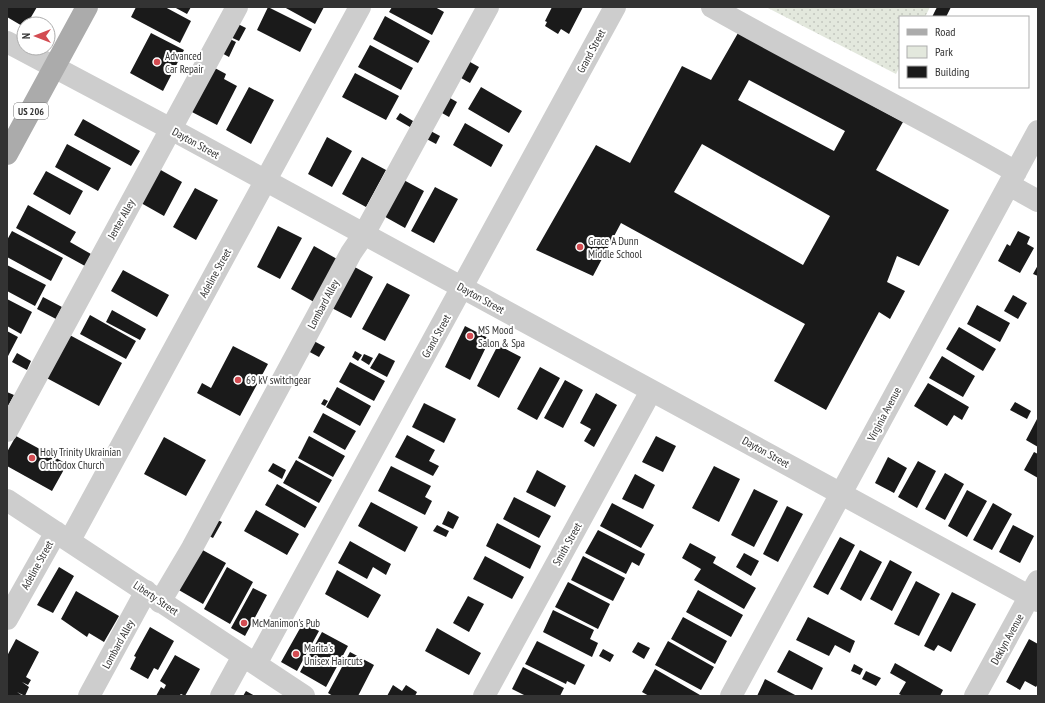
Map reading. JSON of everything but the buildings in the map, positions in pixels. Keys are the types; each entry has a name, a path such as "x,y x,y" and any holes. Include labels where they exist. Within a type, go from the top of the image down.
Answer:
{"main road":[{"name":"US 206","path":"7,154 87,7"}],"street":[{"name":"Jenter Alley","path":"7,431 237,7"},
{"name":"Adeline Street","path":"7,619 63,536 265,180 360,7"},
{"name":"Lombard Alley","path":"89,696 153,597 192,548 351,254 364,234 488,7"},
{"name":"Grand Street","path":"221,696 249,660 462,288 615,7"},
{"path":"712,7 776,44 967,144 1038,201"},
{"name":"Dayton Street","path":"7,42 171,129 841,493 1035,593"},
{"name":"Virginia Avenue","path":"731,696 1038,131"},
{"name":"Smith Street","path":"484,696 651,391"},
{"name":"Liberty Street","path":"7,500 304,696"},
{"name":"Deklyn Avenue","path":"976,696 1035,593"}],"green space":[{"path":"766,7 930,7 926,16 899,16 899,68 896,74"}],"place":[{"name":"Advanced Car Repair","path":"157,62"},
{"name":"Grace A Dunn Middle School","path":"580,247"},
{"name":"MS Mood Salon & Spa","path":"470,336"},
{"name":"69 kV switchgear","path":"238,380"},
{"name":"Holy Trinity Ukrainian Orthodox Church","path":"32,458"},
{"name":"McManimon's Pub","path":"244,623"},
{"name":"Marita's Unisex Haircuts","path":"296,654"}]}
